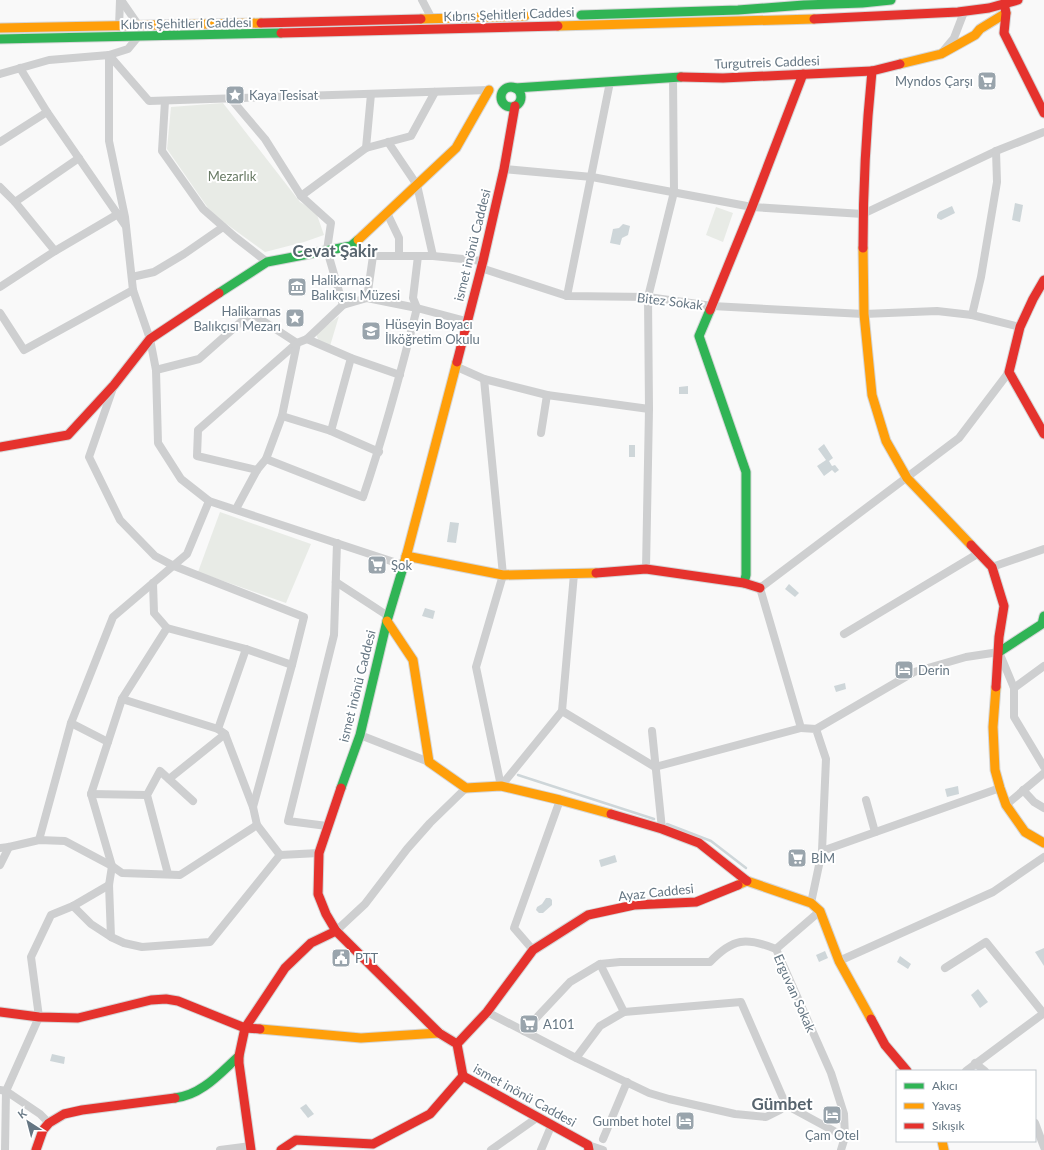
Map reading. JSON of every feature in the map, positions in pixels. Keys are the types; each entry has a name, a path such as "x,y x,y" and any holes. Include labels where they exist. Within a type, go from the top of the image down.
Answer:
{"main road":[{"name":"Kıbrıs Şehitleri Caddesi","path":"571,15 738,10 834,2 891,0"},
{"path":"962,0 964,12"},
{"name":"Kıbrıs Şehitleri Caddesi","path":"0,40 137,38 532,26 779,21 964,12 1005,6 1018,0"},
{"path":"1005,6 1004,33 1044,113"},
{"name":"Turgutreis Caddesi","path":"514,91 527,88 673,77 723,78 872,71 941,54 975,35 1005,6"},
{"name":"Kıbrıs Şehitleri Caddesi","path":"0,28 119,27 531,16"},
{"path":"872,71 867,123 863,214 864,314 872,395 886,440 907,478 992,567 1004,606 999,637 993,727 995,770 1006,805 1025,832 1044,843"},
{"path":"744,583 746,575 746,472 699,336 752,207 802,74"},
{"path":"489,90 514,91"},
{"path":"489,90 508,105"},
{"path":"0,446 68,435 114,385 150,339 267,262 351,246 456,148 489,90"},
{"path":"508,105 519,102 514,91"},
{"path":"508,105 501,97 514,91"},
{"name":"ismet inönü Caddesi","path":"508,105 512,122 504,169 482,264 406,556 387,619 360,735 327,826 319,853 318,894 326,914 336,931 439,1033 457,1044 463,1076 552,1124 588,1148"},
{"path":"1044,280 1032,299 1020,327 1009,372 1044,434"},
{"path":"406,556 502,575 574,574 646,569 744,583 760,588"},
{"path":"387,619 413,660 429,762 466,788 501,786 560,800 662,829 699,843 747,881 811,903 820,911 839,961 885,1045 905,1070"},
{"path":"999,652 1043,622"},
{"name":"Ayaz Caddesi","path":"457,1044 487,1012 533,950 588,915 634,905 696,902 747,881"},
{"path":"251,1148 239,1063 245,1028 285,968 311,943 336,931"},
{"path":"0,1012 39,1017 78,1018 151,1000 166,999 178,1001 245,1028 361,1038 439,1033"},
{"path":"36,1150 41,1136 49,1123 64,1114 82,1110 184,1097 205,1087 239,1056"},
{"path":"281,1150 296,1140 373,1147 430,1114 463,1076"}],"street":[{"path":"121,0 139,26"},
{"path":"119,27 121,0"},
{"path":"422,0 432,19"},
{"path":"941,54 954,38 964,12"},
{"path":"0,74 49,60 109,55 128,49 137,38"},
{"path":"109,55 149,101 489,90"},
{"path":"109,55 109,141 126,226 133,290 150,339 156,370 158,443 181,479 210,501 403,565"},
{"path":"20,68 47,112 126,226"},
{"path":"646,569 649,409 648,297 674,192 673,77"},
{"path":"567,296 610,82"},
{"path":"301,196 366,148 411,136 435,92"},
{"path":"366,148 371,94"},
{"path":"231,99 265,139 301,196 331,223 327,250 343,305"},
{"path":"165,101 162,151 203,209 267,262"},
{"path":"0,142 47,112"},
{"path":"504,169 592,177 752,207 863,214 996,151 1044,132"},
{"path":"388,142 417,185 433,256"},
{"path":"972,315 982,277 997,182 996,151"},
{"path":"15,202 79,158"},
{"path":"0,187 15,202 56,251"},
{"path":"387,213 398,238 400,256"},
{"path":"0,287 118,214"},
{"path":"132,277 154,272 184,254 223,227"},
{"path":"351,246 373,256 367,298"},
{"name":"Bitez Sokak","path":"373,256 433,256 482,264 567,296 648,297 712,306 864,314 937,311 972,315 1020,327"},
{"path":"266,459 363,497 378,452 400,375 417,308 413,298 418,256"},
{"path":"0,313 24,350 133,290"},
{"path":"257,470 197,456 198,430 297,343 307,339 343,305 367,298 417,308 466,321"},
{"path":"156,370 199,359 251,313 297,343"},
{"path":"307,339 352,358 400,375"},
{"path":"236,509 257,470 266,459 282,416 297,343"},
{"path":"330,431 352,358"},
{"path":"455,366 484,379 547,395 649,409"},
{"path":"801,728 760,588 959,438 1009,372"},
{"path":"484,379 502,575 476,667 501,786"},
{"path":"114,385 89,457 120,520 154,556 174,566 304,617 253,807"},
{"path":"541,433 547,395"},
{"path":"282,416 330,431 378,452"},
{"path":"39,840 71,723 113,617 187,554 210,501"},
{"path":"327,826 288,821 334,635 337,543"},
{"path":"992,567 1044,549"},
{"path":"844,634 979,554"},
{"path":"501,786 562,711 574,574"},
{"path":"336,582 387,619"},
{"path":"153,583 154,613 167,628 246,649 292,665"},
{"path":"111,937 109,885 112,866 91,794 122,700 167,628"},
{"path":"169,779 222,732 246,649"},
{"path":"562,711 655,767 801,728 816,729 914,672 966,657 999,652 1014,688 1014,717 1044,767"},
{"path":"1014,688 1044,666"},
{"path":"122,700 222,732 253,807 257,825 280,855"},
{"path":"71,723 108,742"},
{"path":"811,903 822,851 826,759 816,729"},
{"path":"652,731 662,829"},
{"path":"360,735 429,762"},
{"path":"168,874 147,795 160,771 193,801"},
{"path":"1006,805 1044,773"},
{"path":"336,931 364,904 406,849 430,822 466,788"},
{"path":"822,851 1000,788"},
{"path":"1023,790 1034,802 1044,808"},
{"path":"91,794 147,795"},
{"path":"533,950 514,928 560,800"},
{"path":"866,800 876,832"},
{"path":"0,848 39,840 65,841 112,866 122,873 180,875 257,825"},
{"path":"0,865 9,847"},
{"path":"73,906 91,924 111,937 142,947 210,942 280,855 319,853"},
{"path":"839,961 993,892 1044,857"},
{"path":"5,1150 3,1091 39,1017 31,957 51,915 73,906 109,885"},
{"path":"776,949 820,911"},
{"name":"Erguvan Sokak","path":"524,1031 570,982 600,964 620,962 710,962 721,951 740,941 759,942 776,949 831,1073 844,1114 845,1137 841,1150"},
{"path":"945,968 986,942 1044,1014 967,1070"},
{"path":"600,964 624,1012"},
{"path":"576,1058 600,1026 624,1012 741,1002 786,1105 845,1137"},
{"path":"487,1012 576,1058 649,1093 735,1114 766,1117 780,1110 786,1105"},
{"path":"975,1063 984,1070"},
{"path":"603,1139 627,1082"},
{"path":"3,1091 40,1114 49,1123"},
{"path":"491,1150 538,1117"},
{"path":"541,1150 552,1124"},
{"path":"1036,1126 1044,1147"},
{"path":"220,1150 251,1148"},
{"path":"588,1148 603,1150"}],"green space":[{"name":"Mezarlık","path":"223,103 300,202 316,212 324,235 265,252 221,220 208,208 167,149 171,107"},
{"path":"716,207 733,213 723,242 706,235"},
{"path":"339,316 330,346 319,342 316,334"},
{"path":"220,512 311,544 286,603 198,572"}],"shaded area":[{"path":"1015,203 1023,205 1020,222 1012,220"},
{"path":"952,206 955,213 941,220 937,218 939,212"},
{"path":"623,224 630,226 628,235 622,238 620,245 610,243 613,229 619,228"},
{"path":"688,386 688,394 679,394 679,387"},
{"path":"824,444 833,458 829,461 832,466 835,465 839,470 835,473 832,470 824,476 817,466 826,460 818,449"},
{"path":"629,445 635,445 635,457 629,457"},
{"path":"450,522 459,523 456,543 447,542"},
{"path":"789,584 799,593 795,597 785,589"},
{"path":"425,608 435,611 433,619 422,616"},
{"path":"845,683 846,689 836,692 834,686"},
{"path":"958,786 959,794 947,797 945,789"},
{"path":"615,855 617,862 601,867 599,860"},
{"path":"546,898 550,898 552,900 552,905 543,913 539,913 536,910 537,907 542,904"},
{"path":"1044,948 1044,966 1035,952"},
{"path":"825,951 828,958 819,962 816,955"},
{"path":"900,956 911,964 908,969 897,962"},
{"path":"978,989 988,1002 980,1008 971,995"},
{"path":"52,1054 65,1057 64,1064 50,1061"},
{"path":"306,1104 314,1114 308,1118 300,1108"}],"waterway":[{"path":"518,775 654,819"},
{"path":"667,824 711,841 746,868"}],"traffic: fast":[{"path":"581,15 738,10 891,0"},
{"path":"0,39 281,33"},
{"path":"515,88 681,77"},
{"path":"511,87 518,90 521,97 518,104 511,107 504,104 501,97 504,90 511,87"},
{"path":"219,293 267,262 351,246 358,240"},
{"path":"710,310 699,336 746,472 746,575 744,583"},
{"path":"341,788 360,735 387,621 405,561"},
{"path":"999,652 1042,624 1044,616"},
{"path":"175,1098 194,1093 202,1088 218,1076 239,1056"}],"traffic: slow":[{"path":"900,64 941,54 975,35 980,29 1006,13"},
{"path":"421,19 525,16"},
{"path":"558,26 814,19"},
{"path":"0,28 261,23"},
{"path":"358,240 456,148 489,90"},
{"path":"863,248 864,314 872,395 886,441 907,478 971,545"},
{"path":"405,561 457,362"},
{"path":"406,556 503,575 596,573"},
{"path":"387,621 413,660 429,762 466,788 501,786 611,814"},
{"path":"996,687 993,727 995,770 1000,788 1006,805 1025,832 1044,843"},
{"path":"738,885 747,881 811,903 820,911 839,961 871,1019"},
{"path":"260,1029 361,1038 439,1033"},
{"path":"942,1142 944,1150"}],"traffic: jam":[{"path":"814,19 958,12 989,8 1018,0"},
{"path":"1005,8 1004,33 1044,113"},
{"path":"261,23 421,19"},
{"path":"281,33 558,26"},
{"path":"681,77 723,78 872,71 900,64"},
{"path":"863,248 865,160 872,71"},
{"path":"710,310 752,207 803,74"},
{"path":"457,362 483,261 504,169 515,106"},
{"path":"1044,280 1020,327 1009,372 1044,434"},
{"path":"0,447 68,435 114,385 150,339 219,293"},
{"path":"971,545 992,567 1004,606 999,637 996,687"},
{"path":"596,573 646,569 744,583 760,588"},
{"path":"341,788 319,853 318,894 326,914 336,931 439,1033 457,1044 463,1076"},
{"path":"611,814 662,829 699,843 747,881"},
{"path":"457,1044 487,1012 533,950 588,915 634,905 696,902 738,885"},
{"path":"251,1150 239,1063 245,1028 285,968 311,943 336,931"},
{"path":"0,1012 39,1017 78,1018 151,1000 166,999 178,1001 245,1028 260,1029"},
{"path":"871,1019 885,1045 906,1070"},
{"path":"463,1076 588,1145 589,1150"},
{"path":"281,1150 296,1140 373,1144 430,1114 463,1076"},
{"path":"36,1150 43,1130 49,1123 64,1114 82,1110 175,1098"}],"place":[{"name":"Myndos Çarşı","path":"987,81"},
{"name":"Kaya Tesisat","path":"235,95"},
{"name":"Halikarnas Balıkçısı Müzesi","path":"297,287"},
{"name":"Halikarnas Balıkçısı Mezarı","path":"295,318"},
{"name":"Hüseyin Boyacı İlköğretim Okulu","path":"371,331"},
{"name":"Şok","path":"377,565"},
{"name":"Derin","path":"904,670"},
{"name":"BİM","path":"797,858"},
{"name":"PTT","path":"341,958"},
{"name":"A101","path":"529,1024"},
{"name":"Çam Otel","path":"832,1115"},
{"name":"Gumbet hotel","path":"685,1121"}],"district":[{"name":"Cevat Şakir","path":"335,251"},
{"name":"Gümbet","path":"782,1104"}]}
